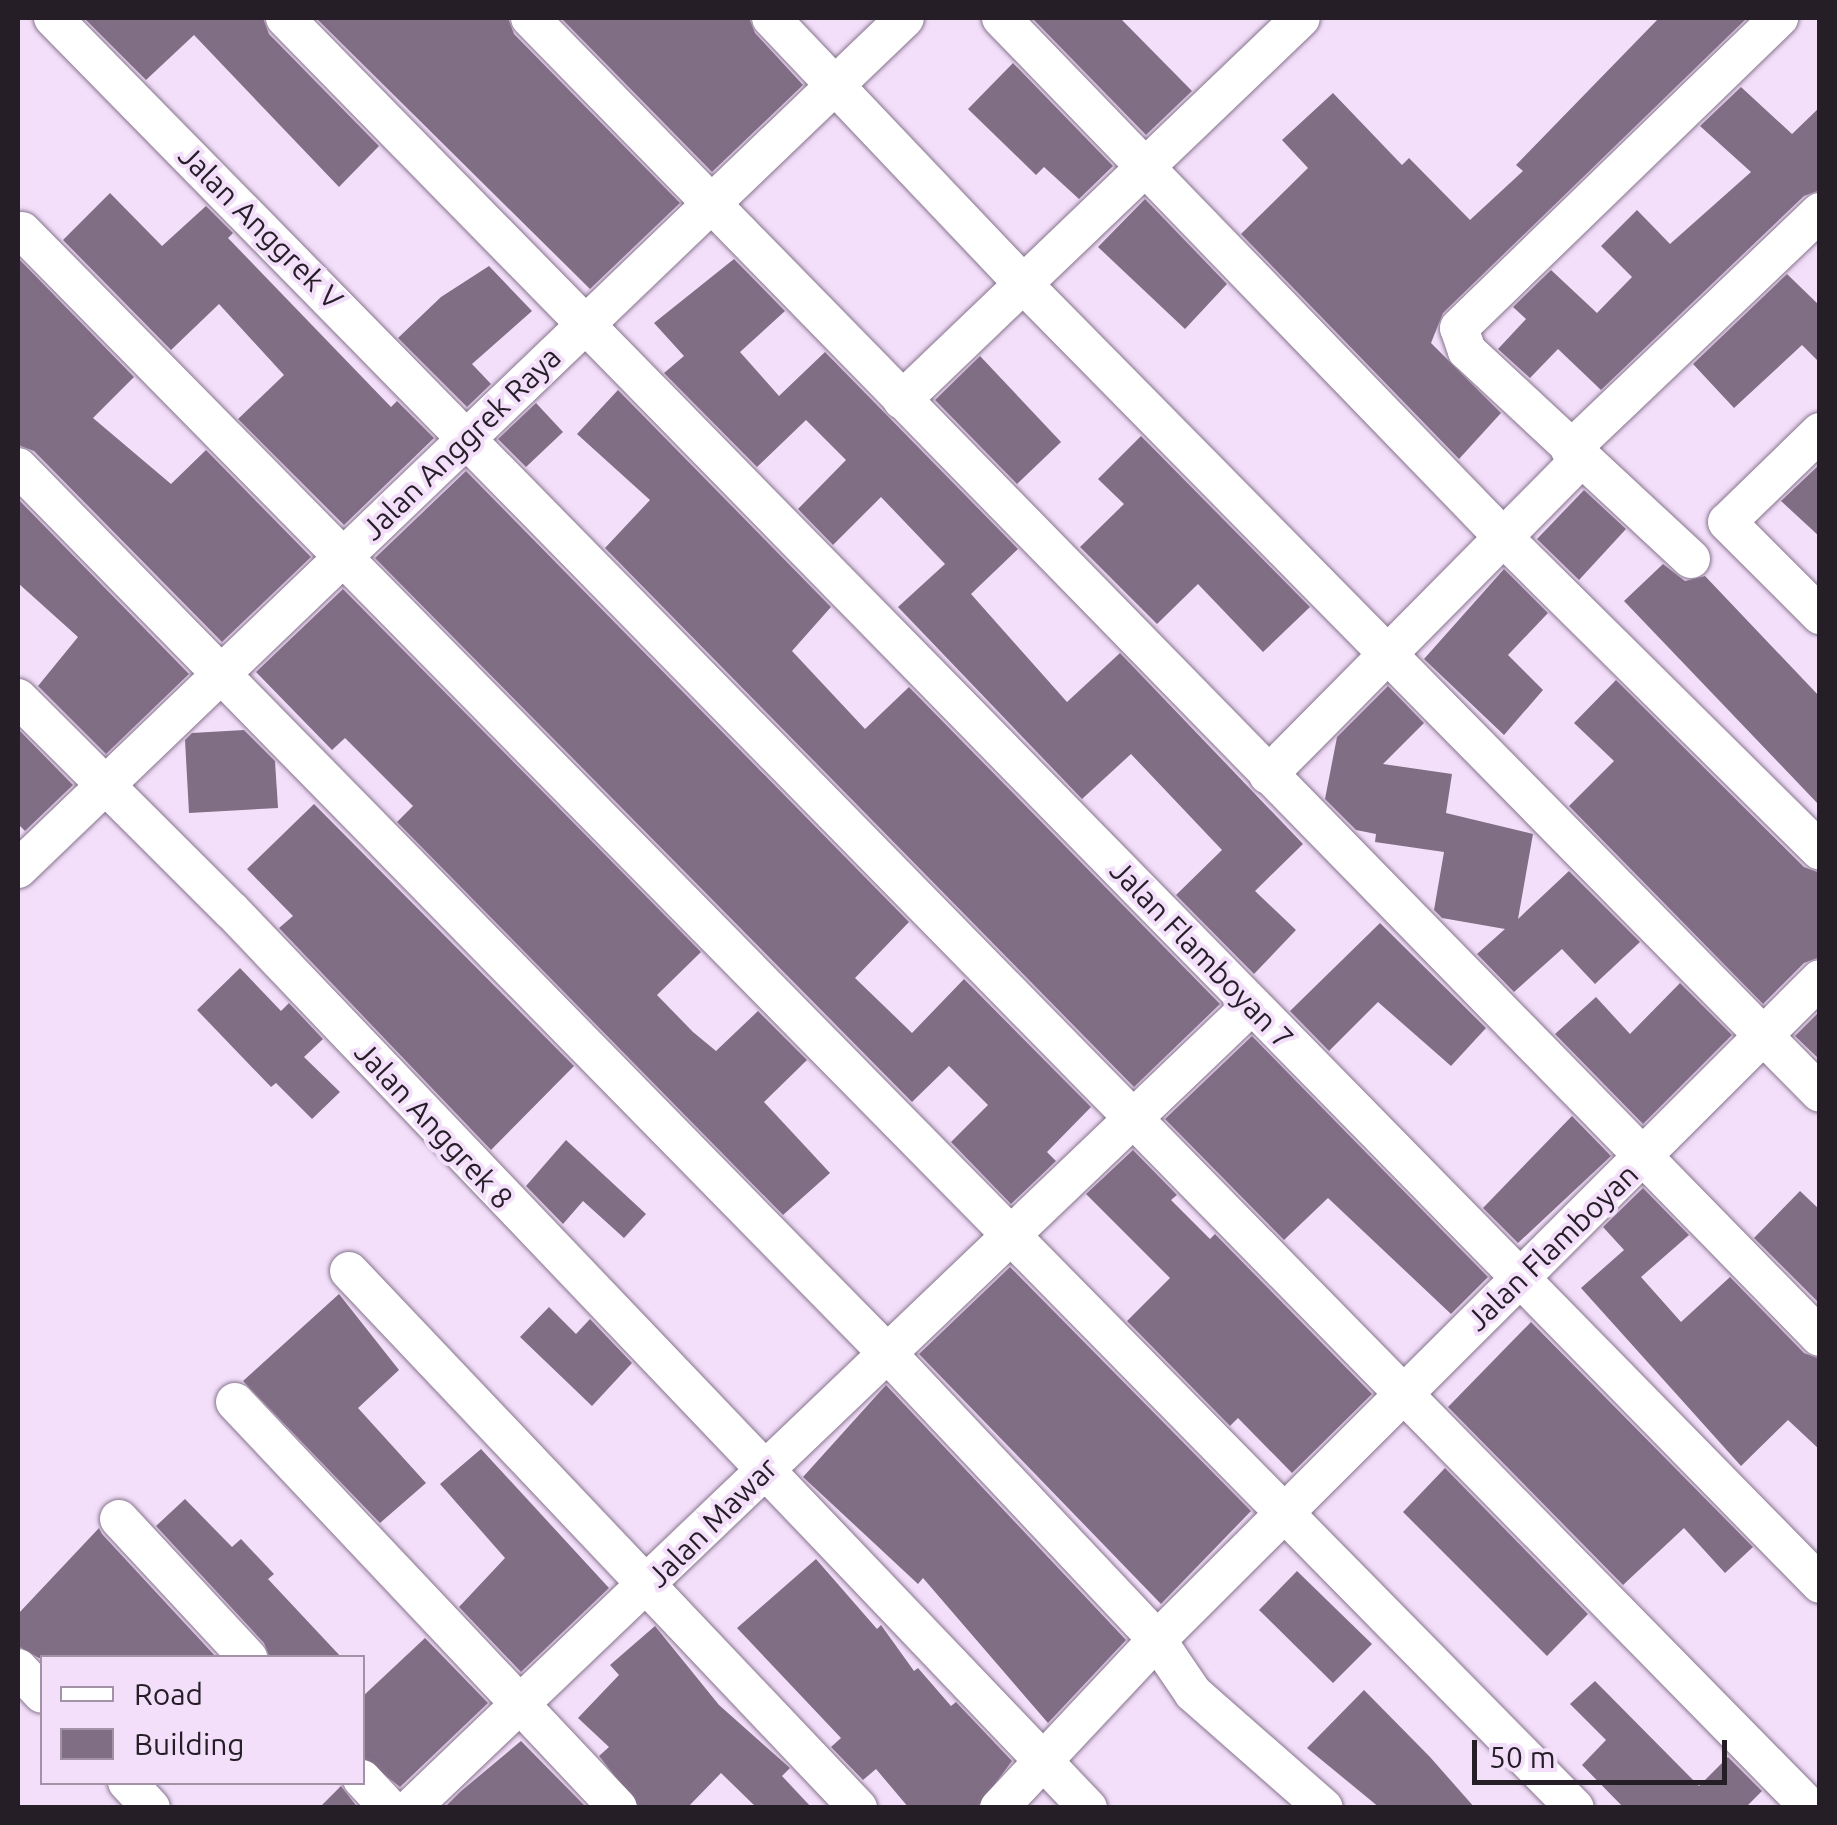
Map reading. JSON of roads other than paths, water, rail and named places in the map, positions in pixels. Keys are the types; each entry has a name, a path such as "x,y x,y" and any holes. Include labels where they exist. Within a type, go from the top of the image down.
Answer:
{"street":[{"name":"Jalan Anggrek V","path":"53,18 1810,1808"},
{"name":"Jalan Flamboyan 7","path":"285,18 1820,1584"},
{"path":"530,18 1820,1337"},
{"path":"772,18 1026,286 1820,1093"},
{"name":"Jalan Anggrek Raya","path":"18,869 104,781 469,438 904,18"},
{"path":"1002,18 1503,537 1820,851"},
{"path":"902,400 1026,286 1301,18"},
{"path":"1691,559 1467,351 1459,328 1779,18"},
{"path":"1268,775 1503,537 1576,454 1820,212"},
{"path":"22,230 1575,1808"},
{"path":"1820,432 1728,522 1820,615"},
{"path":"18,467 224,671 887,1353 1156,1640 1193,1693 1324,1808"},
{"name":"Jalan Anggrek 8","path":"18,698 104,781 1088,1808"},
{"name":"Jalan Flamboyan","path":"1000,1808 1046,1764 1156,1640 1644,1159 1820,979"},
{"name":"Jalan Mawar","path":"410,1808 648,1586 765,1469 1252,1005"},
{"path":"350,1271 858,1808"},
{"path":"235,1402 618,1808"},
{"path":"119,1520 245,1655"},
{"path":"18,1668 40,1692"},
{"path":"365,1782 389,1808"},
{"path":"130,1785 151,1808"}]}
